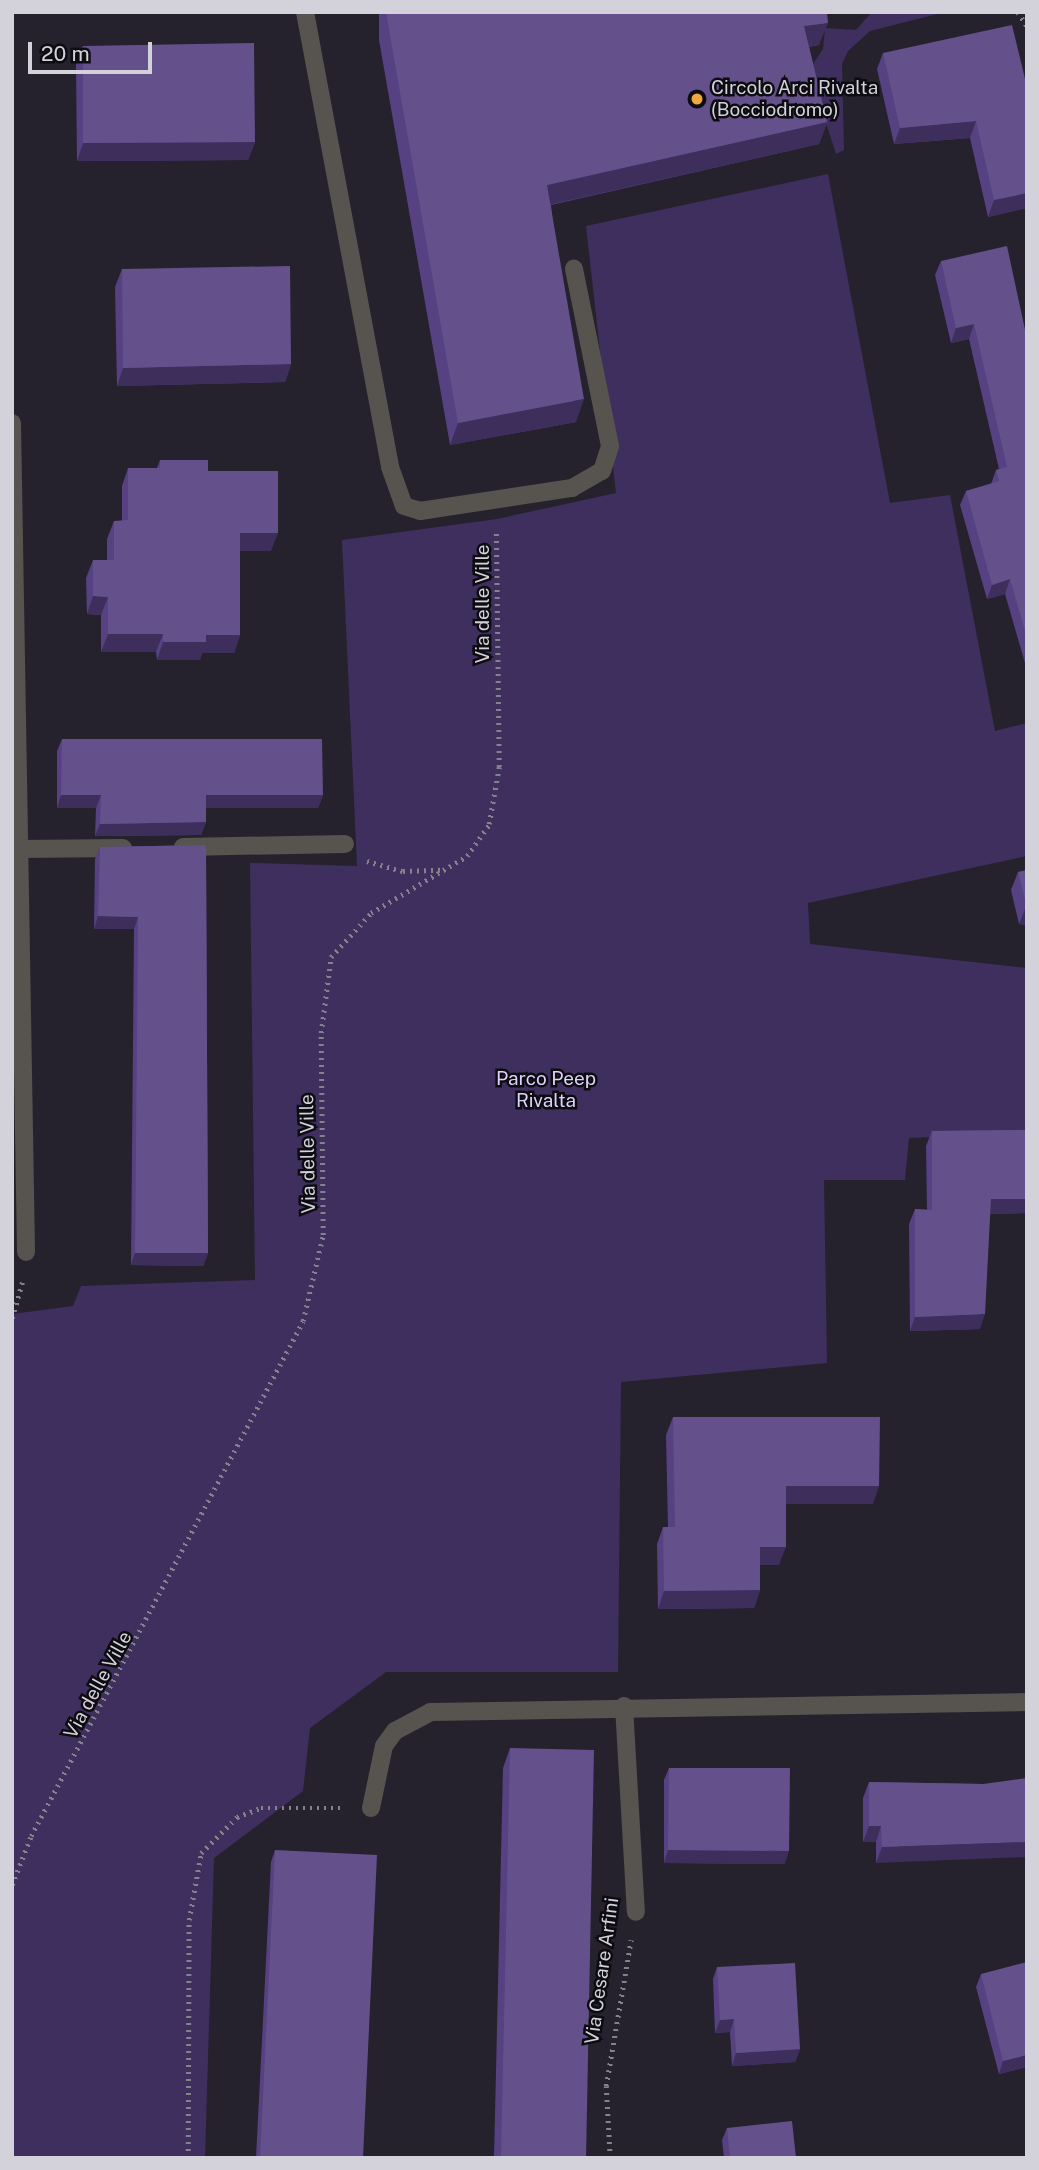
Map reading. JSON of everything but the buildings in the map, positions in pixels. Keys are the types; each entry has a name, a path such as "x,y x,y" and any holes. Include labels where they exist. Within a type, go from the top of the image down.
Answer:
{"street":[{"path":"305,12 390,467 404,506 420,511 572,488 602,471 610,446 574,270"},
{"path":"12,423 26,1252"},
{"path":"168,847 345,844"},
{"path":"18,849 141,847"},
{"path":"372,1808 384,1746 411,1719 468,1708 1027,1702"},
{"name":"Via Cesare Arfini","path":"624,1706 636,1912"}],"path":[{"path":"1018,12 1027,26"},
{"name":"Via delle Ville","path":"12,1885 31,1836 303,1321 323,1235 321,1033 331,957 371,913 444,870 481,840 495,807 497,519"},
{"path":"345,844 381,866 444,870"},
{"path":"12,1318 19,1301 26,1252"},
{"path":"12,1301 19,1301"},
{"path":"188,2158 189,1920 201,1853 237,1817 261,1808 372,1808"},
{"name":"Via Cesare Arfini","path":"610,2158 606,2086 636,1912"}],"green space":[{"path":"872,12 945,12 870,31 848,51 842,64 844,150 836,154 809,70 823,49 825,28 856,30"},
{"name":"Parco Peep Rivalta","path":"828,174 890,503 950,495 995,731 1027,723 1027,856 808,903 810,944 1027,968 1027,1133 909,1138 905,1180 824,1180 827,1363 621,1382 618,1672 386,1672 310,1728 303,1791 214,1858 205,2158 12,2158 12,1314 73,1306 81,1286 255,1280 250,863 357,866 342,540 497,519 616,493 586,226"}],"place":[{"name":"Circolo Arci Rivalta (Bocciodromo)","path":"697,99"}]}
